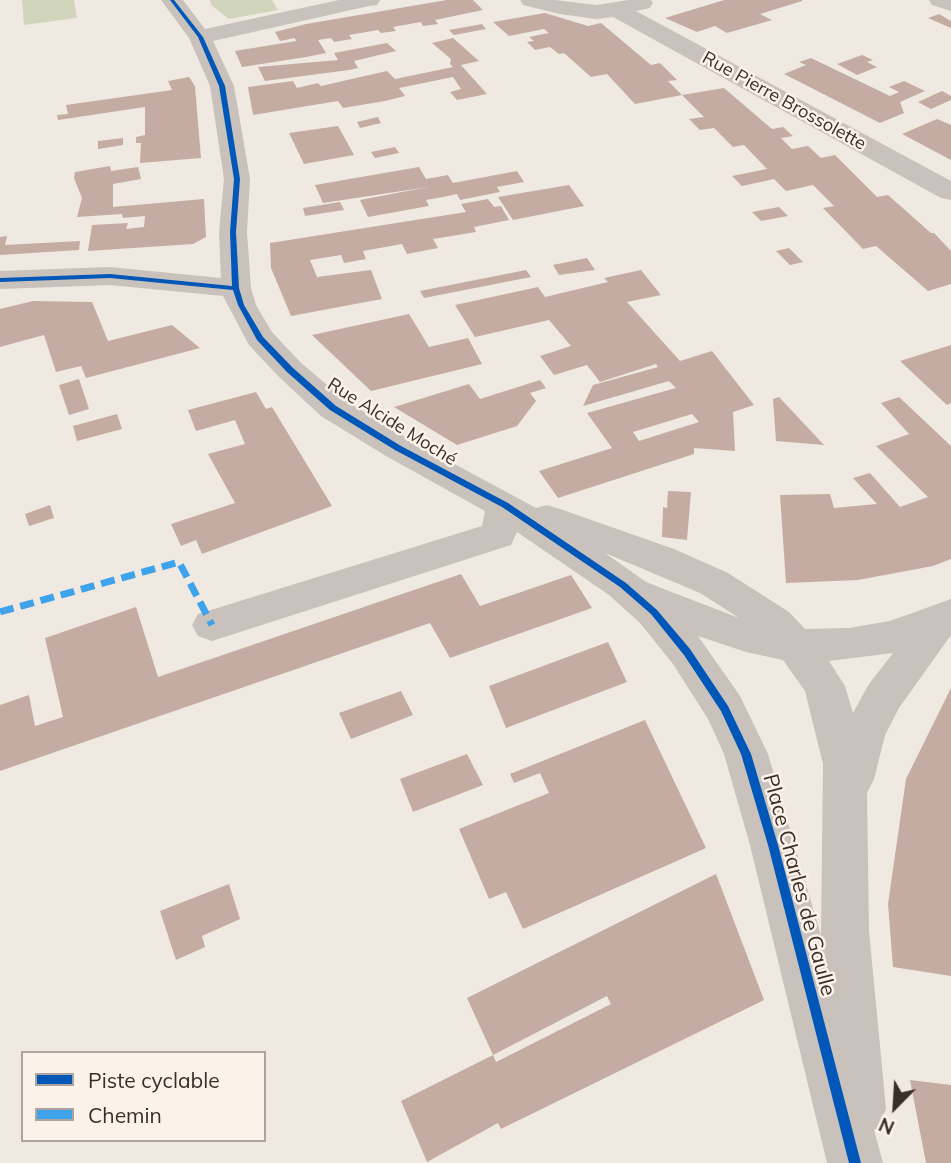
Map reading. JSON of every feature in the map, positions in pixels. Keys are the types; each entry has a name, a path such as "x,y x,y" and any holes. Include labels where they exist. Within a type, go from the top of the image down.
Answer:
{"street":[{"name":"Rue Alcide Moché","path":"172,0 200,37 222,86 237,179 233,232 236,288 241,305 260,338 290,370 333,408 397,448 505,505"},
{"path":"200,37 369,0"},
{"path":"531,0 577,11 617,10 651,0"},
{"path":"940,0 951,5"},
{"name":"Rue Pierre Brossolette","path":"617,10 951,192"},
{"path":"0,280 110,276 236,288"},
{"path":"212,625 498,535 505,505"},
{"name":"Place Charles de Gaulle","path":"505,505 623,585 654,612 687,652 725,709 746,754 773,845 855,1163"},
{"name":"Place Charles de Gaulle","path":"505,505 586,530 714,583 775,623 796,646 824,686 845,764 848,986 864,1163"},
{"path":"623,585 699,621 746,636 796,646 849,645 892,637 945,618"},
{"path":"847,802 864,733 884,696 945,618"}],"green space":[{"path":"22,0 74,0 77,18 24,25"},
{"path":"210,0 272,0 278,10 229,19 211,5"}],"building":[{"path":"447,0 473,0 483,10 435,20 438,24 423,26 421,22 393,27 396,31 381,33 378,30 349,35 352,39 334,42 331,38 318,40 326,53 306,57 242,67 235,51 296,41 295,38 280,41 275,32 306,24"},
{"path":"724,0 802,1 760,14 772,20 727,33 715,26 697,32 665,18"},
{"path":"545,13 588,26 601,23 651,65 660,63 677,80 668,81 682,95 635,104 607,74 591,77 564,53 559,54 550,47 535,50 527,42 534,41 529,37 549,33 544,29 509,36 493,22"},
{"path":"939,14 951,21 951,28 928,18"},
{"path":"482,24 486,29 454,35 449,30"},
{"path":"453,38 479,61 461,65 487,94 457,100 450,92 461,89 453,77 399,88 405,96 385,101 343,108 338,101 253,115 248,87 293,81 297,88 318,83 321,86 387,71 395,79 453,67 450,64 451,59 432,43"},
{"path":"387,43 396,51 354,61 358,68 349,70 265,81 258,67 338,60 334,53"},
{"path":"862,55 873,60 867,62 877,67 857,75 837,64"},
{"path":"811,58 890,96 899,92 889,87 904,81 925,91 900,102 904,113 880,123 784,74 806,65 799,62"},
{"path":"189,77 195,86 201,158 140,163 141,143 136,143 136,137 145,135 145,107 58,120 57,115 68,114 66,105 172,90 168,81"},
{"path":"724,88 772,129 783,127 793,136 781,138 792,149 808,146 821,158 835,155 877,197 888,195 934,233 951,251 951,284 928,291 876,246 863,249 823,208 834,206 813,185 786,191 774,179 742,186 732,176 767,169 744,145 733,147 714,128 700,130 689,119 704,117 682,95"},
{"path":"942,91 951,96 951,100 931,109 918,102"},
{"path":"378,117 381,123 360,128 357,122"},
{"path":"937,119 951,125 951,160 902,134"},
{"path":"338,126 354,155 304,164 289,133"},
{"path":"123,138 123,145 98,149 98,141"},
{"path":"395,147 399,153 375,158 371,152"},
{"path":"110,166 111,171 138,167 141,179 113,184 113,207 204,199 206,237 193,244 88,251 92,225 128,223 126,229 144,227 145,216 123,218 122,214 77,217 82,198 74,178 75,172"},
{"path":"419,167 426,179 448,175 453,183 517,171 524,182 497,187 500,192 460,200 457,194 426,200 429,206 368,217 360,200 428,187 323,203 315,185"},
{"path":"569,185 584,206 513,220 498,197"},
{"path":"488,199 494,207 501,206 509,220 474,227 476,232 433,239 438,248 407,254 402,244 363,251 366,259 344,263 341,255 310,260 317,277 371,270 382,299 291,316 271,268 270,243 466,212 461,204"},
{"path":"340,202 344,210 305,216 303,208"},
{"path":"779,207 788,216 761,221 752,212"},
{"path":"7,236 5,245 80,241 79,250 0,255 0,237"},
{"path":"789,248 803,262 790,265 776,251"},
{"path":"587,258 595,270 559,275 553,265"},
{"path":"526,270 531,277 424,298 420,291"},
{"path":"641,270 661,295 627,302 680,361 712,351 754,405 733,412 735,451 694,448 694,454 558,498 539,471 612,448 587,413 676,388 669,381 583,406 593,385 658,367 656,364 600,382 587,365 554,375 540,356 571,346 549,320 475,337 455,305 538,287 545,297 608,282 604,278","holes":["692,414 699,422 639,441 633,432"]},
{"path":"33,301 92,302 108,341 172,325 200,348 86,378 81,366 56,372 44,335 0,347 0,309"},
{"path":"409,314 429,347 468,338 482,364 371,391 312,335"},
{"path":"951,345 951,403 947,405 900,361"},
{"path":"79,379 89,409 69,415 59,385"},
{"path":"540,380 546,388 530,393 536,401 517,426 457,445 394,407 469,384 480,399"},
{"path":"256,392 266,409 272,407 332,506 202,554 196,540 181,546 171,524 235,503 208,454 245,444 235,420 196,431 188,410"},
{"path":"779,397 824,445 776,441 773,399"},
{"path":"899,397 951,446 951,559 933,566 858,580 786,583 780,495 830,494 834,508 877,504 853,478 870,473 900,507 928,497 876,446 909,434 881,403"},
{"path":"117,414 122,429 77,441 73,426"},
{"path":"668,491 691,492 687,540 662,537 663,507 667,508"},
{"path":"50,505 54,518 29,526 25,514"},
{"path":"461,574 480,606 571,575 592,608 450,658 430,623 0,771 0,705 29,695 35,726 63,717 45,638 136,607 158,677"},
{"path":"608,642 627,682 506,728 489,686"},
{"path":"951,688 951,976 893,967 888,904 906,779"},
{"path":"401,691 413,715 351,739 339,713"},
{"path":"645,720 706,848 523,929 506,892 489,899 459,829 549,793 540,773 514,783 510,774"},
{"path":"467,754 483,785 413,812 400,779"},
{"path":"716,874 764,1000 501,1129 498,1123 427,1162 401,1101 493,1055 467,998","holes":["607,996 611,1004 496,1062 493,1055"]},
{"path":"229,884 240,919 202,936 205,947 176,960 160,911"},
{"path":"910,1080 951,1085 951,1163 926,1163"}],"marked path":[{"path":"0,612 179,562 212,625"}],"cycle path":[{"path":"172,0 200,37 222,86 237,179 233,232 236,288 241,305 260,338 290,370 333,408 398,448 505,505 623,585 654,612 687,652 725,709 746,754 773,845 855,1163"},
{"path":"0,280 110,276 236,288"}]}
